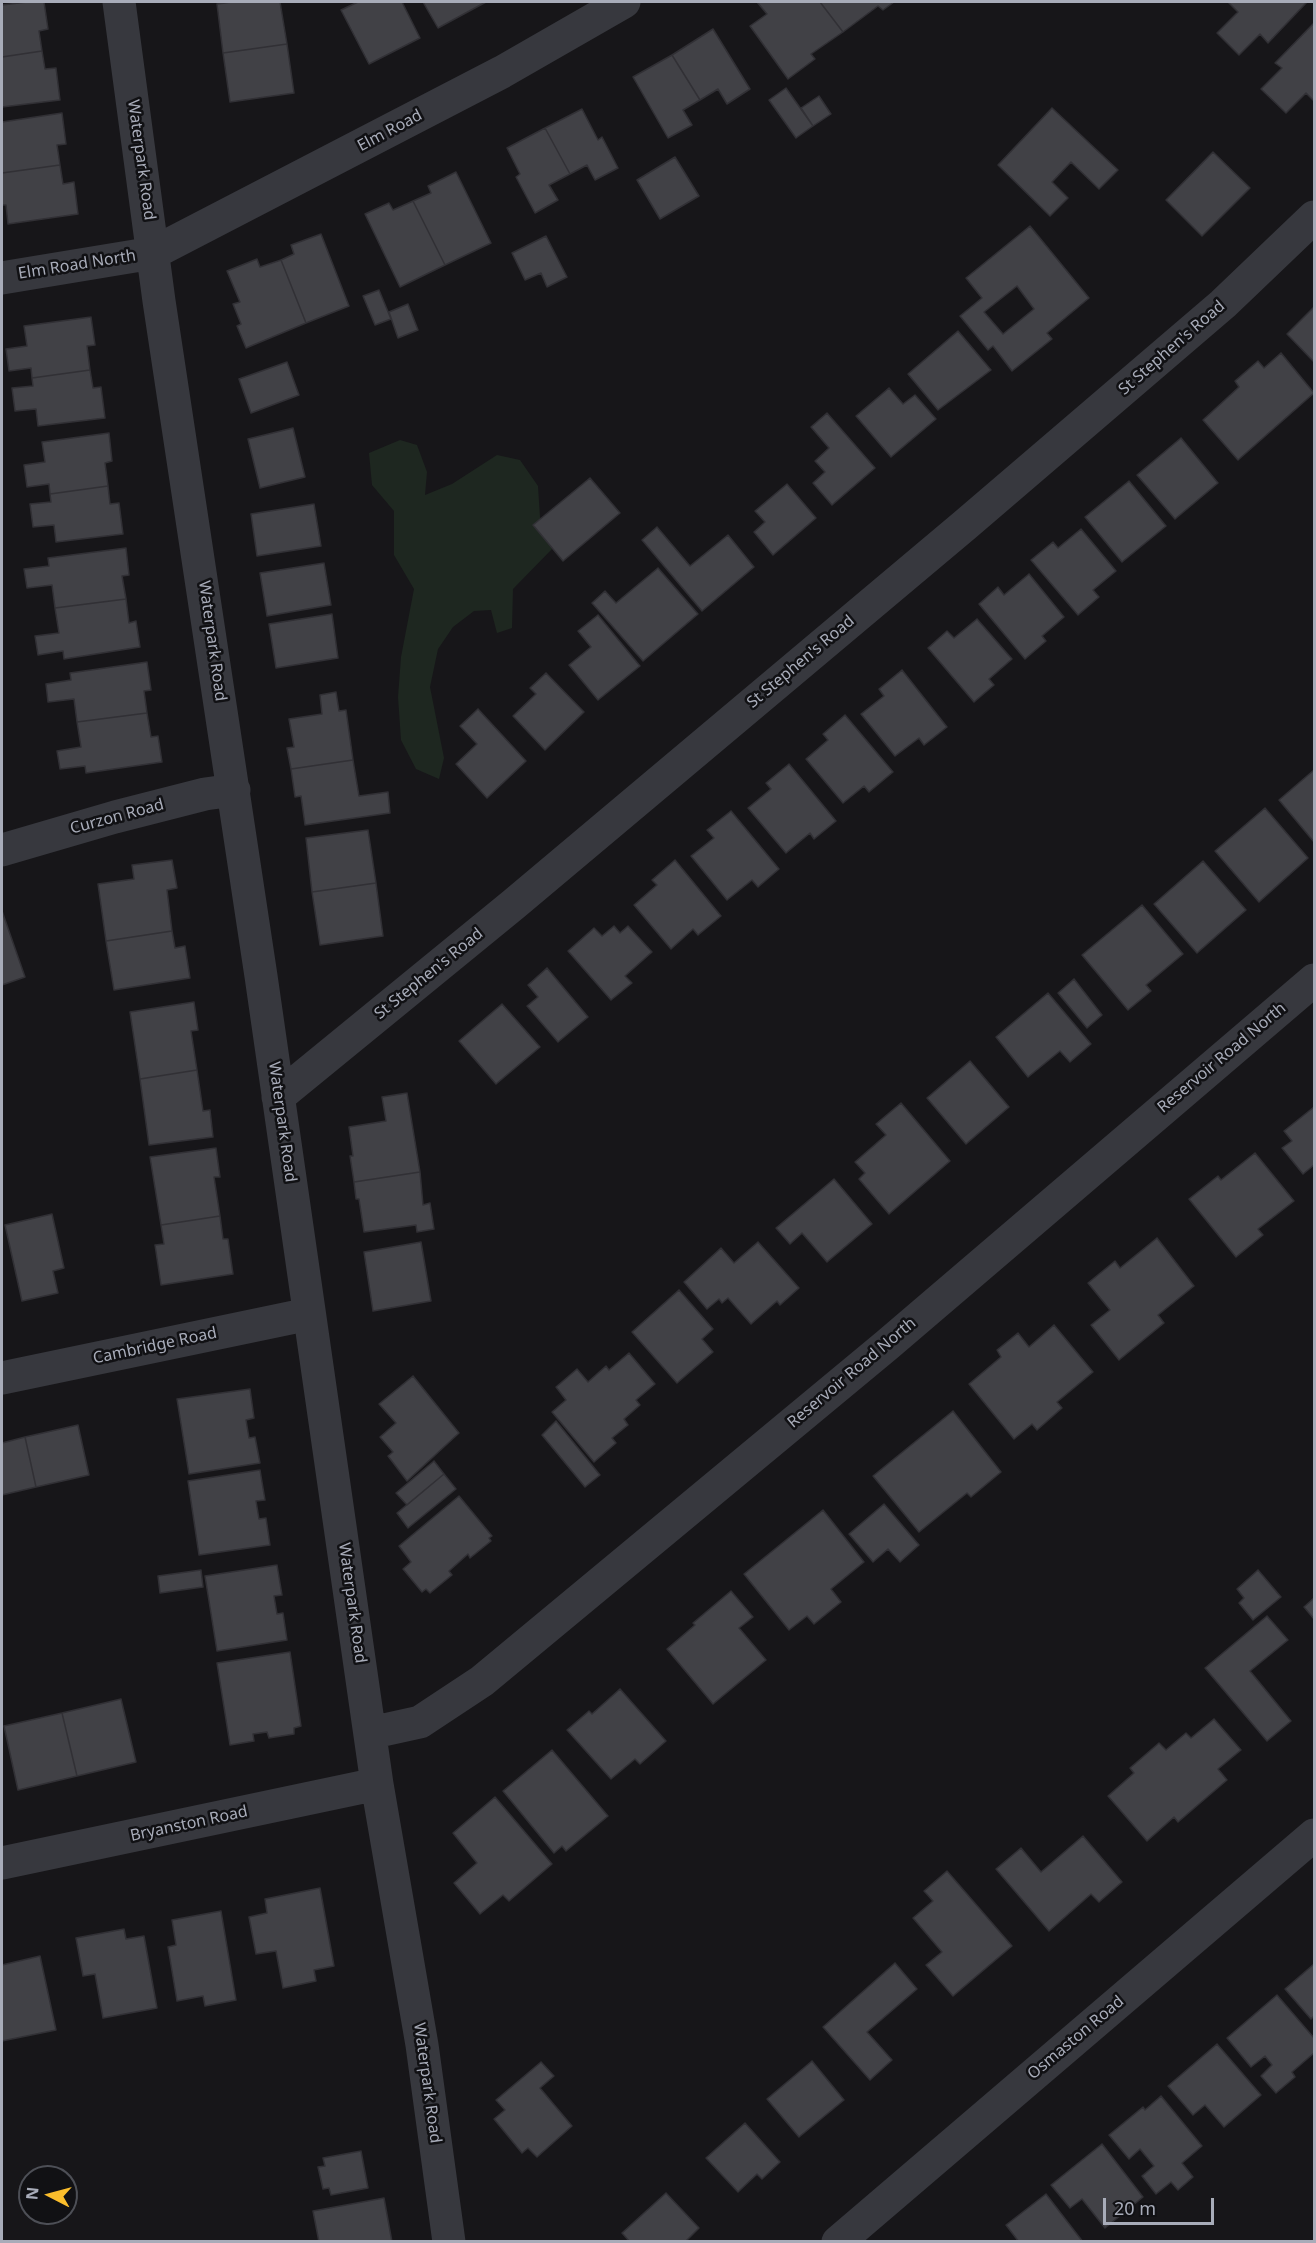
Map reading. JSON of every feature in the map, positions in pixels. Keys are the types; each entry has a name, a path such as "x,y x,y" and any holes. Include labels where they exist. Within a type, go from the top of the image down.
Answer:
{"street":[{"name":"Waterpark Road","path":"119,2 153,253 279,1097 377,1784 422,2044 449,2241"},
{"name":"Elm Road","path":"153,253 502,72 624,2"},
{"name":"St Stephen's Road","path":"279,1097 524,896 965,525 1223,304 1314,216"},
{"name":"Elm Road North","path":"2,278 153,253"},
{"name":"Curzon Road","path":"2,850 115,817 205,794 234,790"},
{"name":"Reservoir Road North","path":"370,1733 420,1722 482,1681 886,1345 1314,980"},
{"name":"Cambridge Road","path":"2,1378 309,1314"},
{"name":"Bryanston Road","path":"2,1863 377,1784"},
{"name":"Osmaston Road","path":"838,2241 1314,1835"}],"shaded area":[{"path":"400,440 417,445 427,472 425,495 452,484 497,455 520,460 538,486 540,517 552,549 513,589 512,628 497,633 491,610 474,611 453,627 438,649 430,687 444,758 439,779 416,769 401,740 398,697 401,657 414,589 394,555 394,511 372,485 369,453"}],"building":[{"path":"44,2 48,29 39,31 42,51 2,57 2,5"},
{"path":"280,2 287,44 223,53 217,4"},
{"path":"358,2 402,2 420,38 369,64 341,10"},
{"path":"423,2 486,2 438,28"},
{"path":"757,2 820,2 843,32 811,54 815,59 788,79 750,26 767,14"},
{"path":"820,2 894,2 883,10 878,6 843,32"},
{"path":"1228,2 1307,2 1268,43 1260,34 1239,55 1217,33 1238,12"},
{"path":"1314,23 1314,101 1306,93 1286,113 1261,89 1282,68 1275,63"},
{"path":"713,29 750,89 727,104 718,89 700,100 672,55"},
{"path":"287,44 294,93 230,102 223,53"},
{"path":"42,51 45,69 56,68 60,100 2,107 2,57"},
{"path":"672,55 700,100 683,110 692,125 668,138 633,77"},
{"path":"786,88 813,126 796,138 769,100"},
{"path":"819,96 831,114 813,126 801,108"},
{"path":"1052,108 1118,170 1099,189 1071,162 1052,182 1068,198 1050,216 998,165"},
{"path":"582,109 598,140 602,137 618,168 595,180 587,165 570,174 545,128"},
{"path":"62,113 66,144 57,145 60,165 2,173 2,122"},
{"path":"545,128 570,174 549,185 558,200 535,213 516,177 520,174 507,148"},
{"path":"1213,152 1250,188 1202,236 1166,200"},
{"path":"675,157 699,196 660,219 637,180"},
{"path":"60,165 63,184 74,182 78,214 8,224 6,205 2,205 2,173"},
{"path":"456,172 491,243 445,265 413,201 431,193 428,186"},
{"path":"413,201 445,265 400,287 365,214 389,203 393,210"},
{"path":"1030,226 1089,298 1047,333 1052,339 1012,371 993,346 988,350 960,316 982,298 966,278","holes":["1017,286 1034,309 1003,334 984,312"]},
{"path":"321,234 349,306 306,323 281,260 294,254 291,245"},
{"path":"546,236 567,277 547,287 541,273 525,280 512,253"},
{"path":"257,259 260,267 281,260 306,323 246,348 237,326 241,324 233,304 240,302 227,271"},
{"path":"379,290 391,319 375,325 363,296"},
{"path":"408,304 418,330 398,338 389,312"},
{"path":"1314,307 1314,362 1287,334"},
{"path":"91,317 95,345 87,346 90,370 32,378 31,368 9,371 6,349 27,346 24,326"},
{"path":"958,331 991,370 938,410 908,374"},
{"path":"1281,353 1314,393 1238,460 1203,420 1239,387 1235,381 1258,361 1264,368"},
{"path":"287,362 299,395 251,413 239,379"},
{"path":"90,370 93,388 101,387 105,418 38,426 36,409 15,411 12,388 33,386 32,378"},
{"path":"889,388 903,404 915,395 936,419 891,457 856,416"},
{"path":"827,413 875,468 832,505 813,483 825,472 815,461 829,448 811,427"},
{"path":"293,428 305,477 260,488 248,439"},
{"path":"109,433 112,461 105,463 108,486 50,494 49,484 27,487 24,465 45,462 42,442"},
{"path":"1181,438 1218,483 1175,519 1137,475"},
{"path":"590,478 620,513 563,561 533,525"},
{"path":"1129,481 1166,526 1122,562 1085,517"},
{"path":"787,484 816,518 773,555 754,532 765,522 755,511"},
{"path":"108,486 110,504 119,503 123,534 56,542 54,525 33,527 30,504 51,502 50,494"},
{"path":"314,504 321,546 257,556 251,514"},
{"path":"657,527 690,566 728,535 754,567 702,611 642,540"},
{"path":"1081,529 1116,571 1093,590 1099,597 1078,615 1031,560 1053,542 1058,548"},
{"path":"126,548 129,575 122,576 126,599 55,608 52,585 27,588 24,569 49,566 48,558"},
{"path":"324,563 331,605 267,616 260,573"},
{"path":"658,568 698,614 643,661 592,603 605,591 616,603"},
{"path":"1029,574 1064,617 1042,636 1046,641 1025,659 979,604 998,587 1004,595"},
{"path":"126,599 129,623 136,621 140,647 64,659 63,651 38,655 35,636 59,633 55,608"},
{"path":"332,614 338,658 276,668 269,624"},
{"path":"598,615 640,666 598,700 569,665 591,647 578,631"},
{"path":"977,619 1012,659 989,679 994,685 974,702 928,648 947,631 954,638"},
{"path":"147,662 151,690 144,691 147,713 77,722 74,699 48,702 46,684 71,680 70,673"},
{"path":"902,670 947,727 924,745 919,738 895,756 861,714 884,696 879,689"},
{"path":"546,673 584,712 545,750 513,716 536,694 530,688"},
{"path":"336,692 339,711 346,710 353,760 291,769 287,748 294,747 289,719 322,714 320,695"},
{"path":"478,709 526,761 487,798 456,764 477,744 460,726"},
{"path":"147,713 151,737 158,736 162,762 86,773 85,766 60,769 57,751 81,747 77,722"},
{"path":"845,715 893,772 869,792 864,786 843,803 806,759 828,740 823,734"},
{"path":"353,760 359,796 388,792 390,813 305,825 301,796 295,797 291,769"},
{"path":"789,764 836,821 814,839 810,833 786,853 748,808 771,789 766,783"},
{"path":"1314,770 1314,842 1279,800"},
{"path":"1265,808 1308,858 1259,902 1215,851"},
{"path":"731,811 779,869 758,887 752,880 727,900 691,856 714,838 707,830"},
{"path":"368,830 376,883 312,892 306,838"},
{"path":"172,860 177,888 167,890 172,931 106,941 98,884 134,879 132,865"},
{"path":"675,860 721,916 698,935 693,929 671,949 634,905 657,885 652,880"},
{"path":"1203,861 1246,910 1197,953 1154,904"},
{"path":"376,883 383,936 320,945 312,892"},
{"path":"1142,905 1183,954 1146,985 1151,991 1128,1010 1082,955"},
{"path":"2,911 25,977 2,985"},
{"path":"614,926 620,933 628,926 652,952 625,976 632,983 611,1000 568,951 594,928 602,936"},
{"path":"172,931 175,948 185,946 190,978 114,990 106,941"},
{"path":"547,968 588,1017 558,1042 527,1006 538,997 528,985"},
{"path":"1074,979 1102,1015 1087,1028 1058,993"},
{"path":"1048,993 1091,1044 1070,1062 1060,1051 1028,1077 996,1037"},
{"path":"194,1002 198,1030 191,1031 197,1070 140,1079 130,1012"},
{"path":"502,1004 540,1047 496,1084 459,1041"},
{"path":"970,1061 1009,1107 966,1144 927,1098"},
{"path":"197,1070 203,1111 210,1110 213,1137 149,1145 140,1079"},
{"path":"407,1093 420,1172 354,1182 349,1127 386,1121 382,1097"},
{"path":"901,1103 950,1161 889,1214 859,1179 865,1173 855,1162 886,1135 876,1124"},
{"path":"1314,1107 1314,1165 1303,1174 1282,1148 1292,1141 1284,1131"},
{"path":"216,1148 220,1177 214,1177 220,1216 161,1225 150,1157"},
{"path":"1255,1153 1294,1201 1258,1229 1263,1235 1236,1257 1189,1199 1218,1176 1221,1180"},
{"path":"420,1172 423,1205 430,1203 434,1229 417,1232 416,1225 364,1232 354,1182"},
{"path":"834,1179 872,1224 827,1262 802,1233 790,1244 776,1228"},
{"path":"52,1214 64,1268 53,1271 58,1293 22,1301 5,1225"},
{"path":"220,1216 223,1239 228,1239 233,1274 161,1285 155,1245 164,1244 161,1225"},
{"path":"1157,1238 1194,1286 1158,1315 1164,1323 1119,1360 1091,1325 1110,1310 1088,1283 1115,1261 1120,1268"},
{"path":"421,1242 431,1301 373,1311 364,1252"},
{"path":"758,1242 799,1288 780,1305 777,1301 751,1324 728,1298 722,1303 719,1299 707,1309 684,1282 721,1248 734,1263"},
{"path":"679,1290 713,1329 702,1339 713,1352 677,1383 632,1332"},
{"path":"1054,1325 1093,1372 1057,1402 1062,1408 1037,1430 1032,1424 1014,1439 969,1384 1001,1357 997,1350 1018,1333 1029,1347"},
{"path":"629,1353 655,1384 636,1400 640,1405 624,1419 628,1425 612,1438 616,1443 594,1462 552,1412 566,1400 556,1387 577,1369 588,1382 606,1366 609,1370"},
{"path":"413,1376 459,1433 407,1481 388,1456 393,1452 380,1437 396,1423 379,1404"},
{"path":"250,1389 254,1418 246,1420 249,1438 255,1437 260,1463 189,1474 177,1399"},
{"path":"953,1411 1001,1472 971,1497 967,1493 919,1532 873,1476"},
{"path":"556,1421 600,1475 585,1487 542,1435"},
{"path":"78,1425 89,1475 36,1487 25,1437"},
{"path":"25,1437 36,1487 2,1495 2,1443"},
{"path":"434,1461 444,1474 407,1505 396,1493"},
{"path":"260,1470 265,1500 256,1501 259,1519 266,1518 270,1545 199,1555 188,1481"},
{"path":"444,1474 456,1489 408,1528 397,1513"},
{"path":"459,1496 492,1536 489,1538 491,1541 470,1558 468,1554 449,1571 452,1575 430,1593 426,1589 422,1592 403,1569 411,1562 399,1546"},
{"path":"884,1504 919,1545 900,1562 888,1549 873,1562 849,1534"},
{"path":"823,1510 864,1562 831,1589 841,1602 814,1624 807,1616 789,1630 744,1574"},
{"path":"277,1565 282,1595 274,1596 277,1614 283,1613 287,1640 217,1651 205,1576"},
{"path":"201,1570 203,1587 160,1593 158,1576"},
{"path":"1258,1570 1281,1597 1253,1620 1239,1603 1244,1598 1237,1589"},
{"path":"731,1591 753,1617 739,1628 766,1660 713,1704 667,1649 695,1625 693,1623"},
{"path":"1314,1598 1314,1619 1304,1607"},
{"path":"1267,1616 1288,1640 1250,1671 1291,1721 1267,1741 1205,1668"},
{"path":"290,1652 301,1726 294,1728 294,1734 269,1738 267,1732 253,1734 254,1741 230,1745 217,1663"},
{"path":"620,1689 666,1741 640,1764 635,1759 611,1779 567,1730 589,1711 592,1714"},
{"path":"121,1699 136,1762 77,1776 62,1713"},
{"path":"62,1713 77,1776 18,1790 4,1726"},
{"path":"1214,1719 1241,1750 1218,1769 1227,1780 1178,1822 1174,1817 1147,1841 1108,1796 1134,1773 1130,1768 1159,1743 1166,1750 1186,1733 1191,1738"},
{"path":"552,1750 608,1816 566,1851 562,1846 554,1853 503,1791"},
{"path":"495,1797 552,1864 509,1901 503,1895 480,1914 454,1883 477,1863 453,1833"},
{"path":"1083,1836 1122,1882 1099,1902 1091,1894 1049,1931 996,1869 1021,1848 1041,1872"},
{"path":"947,1871 1012,1946 953,1996 926,1965 942,1952 913,1918 933,1901 924,1891"},
{"path":"320,1888 334,1966 314,1970 316,1981 283,1988 276,1951 256,1954 249,1917 267,1913 265,1899"},
{"path":"221,1911 236,2000 205,2006 203,1996 177,2001 168,1947 176,1945 172,1920"},
{"path":"124,1929 126,1939 144,1936 157,2008 103,2018 95,1974 83,1976 76,1938"},
{"path":"40,1956 56,2030 2,2041 2,1965"},
{"path":"895,1963 917,1989 867,2032 892,2060 870,2080 823,2027"},
{"path":"1314,1964 1314,2016 1311,2019 1285,1989"},
{"path":"1277,1995 1314,2038 1314,2053 1292,2072 1295,2077 1276,2093 1261,2076 1272,2065 1265,2056 1251,2067 1227,2038"},
{"path":"1217,2044 1261,2095 1224,2127 1205,2105 1193,2115 1168,2086"},
{"path":"812,2061 844,2100 799,2137 767,2099"},
{"path":"541,2062 554,2076 540,2088 572,2126 537,2157 528,2148 522,2153 494,2119 505,2110 496,2100"},
{"path":"1161,2096 1202,2146 1182,2163 1193,2177 1178,2190 1171,2182 1156,2194 1142,2176 1154,2166 1140,2149 1129,2159 1109,2135 1143,2107 1145,2110"},
{"path":"745,2123 780,2162 762,2179 757,2174 738,2192 706,2158"},
{"path":"1102,2144 1143,2197 1105,2228 1082,2199 1070,2208 1051,2185"},
{"path":"361,2151 368,2188 331,2195 329,2188 323,2189 318,2167 325,2166 323,2158"},
{"path":"666,2193 699,2228 685,2242 630,2242 622,2233"},
{"path":"1046,2194 1083,2242 1019,2242 1006,2225"},
{"path":"384,2198 392,2242 319,2242 313,2211"}]}
